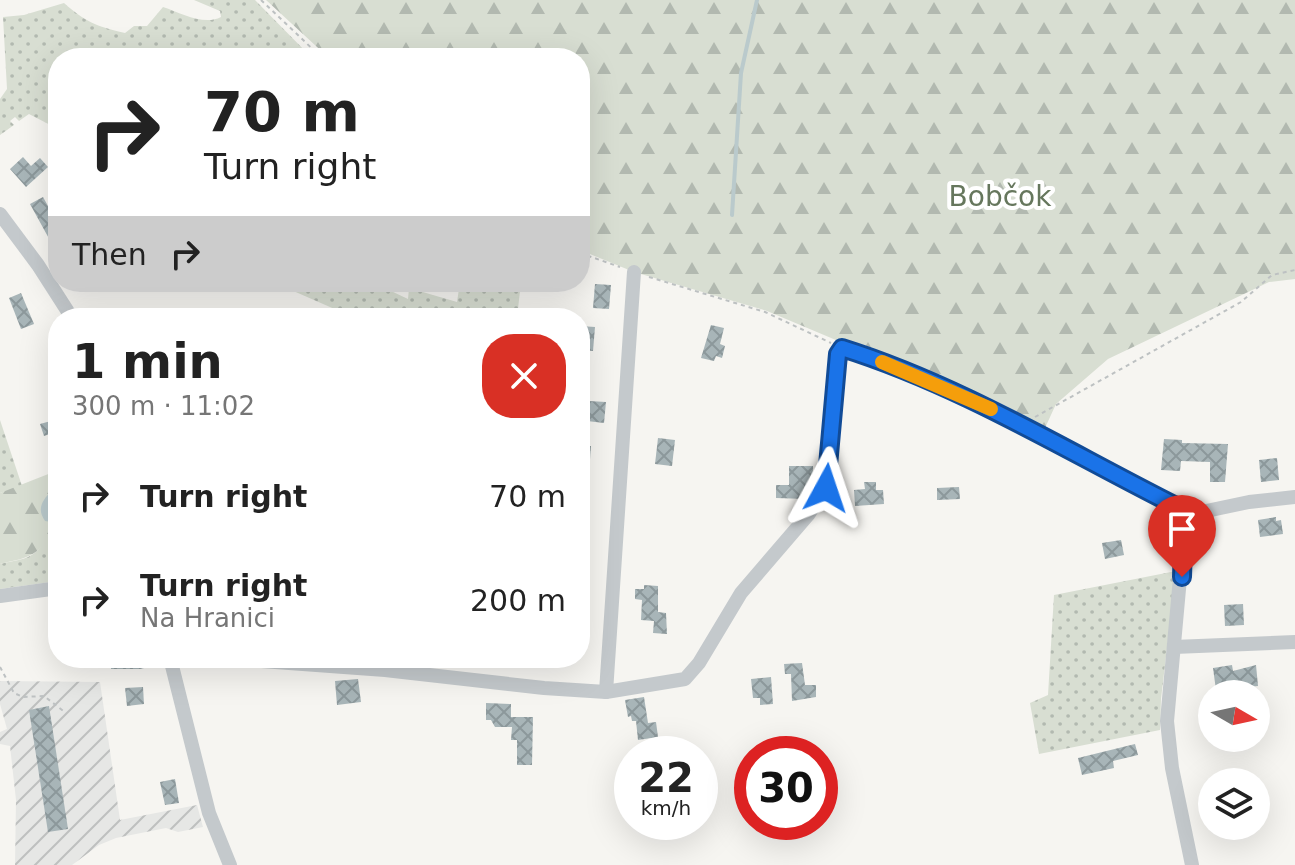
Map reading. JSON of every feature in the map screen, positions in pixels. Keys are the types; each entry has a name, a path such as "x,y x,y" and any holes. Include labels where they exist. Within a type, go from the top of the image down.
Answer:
{"street":[{"path":"0,214 48,281"},
{"path":"606,692 634,272"},
{"path":"357,668 606,692 685,679 692,673 741,593 826,488 838,354 842,348 877,359 1023,424 1192,514 1249,502 1295,497"},
{"path":"1192,514 1183,545 1167,721 1172,768 1192,865"},
{"path":"0,596 48,589"},
{"path":"1174,647 1295,642"},
{"path":"173,668 209,813 230,865"}],"path":[{"path":"261,0 311,48"},
{"path":"590,257 765,312 842,348"},
{"path":"1023,424 1241,302 1272,275 1295,270"},
{"path":"0,667 14,693 23,697 44,696 66,713"}],"shaded area":[{"path":"48,495 48,521 41,512"},
{"path":"0,681 100,682 120,820 197,805 203,827 178,832 166,828 116,838 99,845 72,865 15,865 16,800 10,746 0,744 0,732 7,729 0,704"}],"green space":[{"path":"194,0 255,0 302,48 48,48 48,124 29,114 19,121 15,117 10,121 14,125 0,135 0,99 7,89 3,17 24,15 64,3 92,22 125,33 134,26 147,26 163,7 207,20 221,17 220,11"},
{"name":"Bobčok","path":"266,0 1295,0 1295,279 1269,282 1108,359 1056,404 1045,428 767,311 634,272 590,254 590,48 318,48"},
{"path":"296,292 393,292 408,299 409,292 423,292 457,302 458,292 520,292 518,308 332,308"},
{"path":"0,420 22,486 0,493"},
{"path":"48,474 48,541 28,556 0,564 0,493"},
{"path":"48,540 48,582 0,589 0,564 29,557"},
{"path":"1176,571 1160,730 1039,754 1030,703 1048,695 1054,595"}],"building":[{"path":"23,157 31,166 40,158 48,167 26,187 10,169"},
{"path":"43,197 48,206 48,237 30,204"},
{"path":"595,284 611,285 609,309 593,308"},
{"path":"21,293 34,324 21,329 9,298"},
{"path":"711,325 724,328 720,344 725,346 722,358 716,356 714,361 701,358"},
{"path":"590,327 595,327 593,351 590,351"},
{"path":"590,401 606,402 604,423 590,421"},
{"path":"48,422 48,435 44,436 40,424"},
{"path":"658,438 675,440 672,466 655,464"},
{"path":"1164,439 1182,440 1182,443 1228,444 1225,482 1210,482 1210,462 1181,461 1180,471 1161,470"},
{"path":"1277,458 1279,480 1261,482 1259,460"},
{"path":"789,466 813,466 813,489 806,494 806,499 776,498 776,485 789,485"},
{"path":"864,482 876,482 876,490 883,490 884,504 855,506 854,490 865,489"},
{"path":"959,487 960,499 937,500 937,488"},
{"path":"1276,517 1276,521 1281,520 1283,534 1260,537 1258,520"},
{"path":"1121,540 1124,555 1105,559 1102,543"},
{"path":"644,585 658,586 658,612 666,613 667,634 653,633 654,621 641,620 642,600 635,599 635,589 644,589"},
{"path":"1243,604 1244,625 1225,626 1224,605"},
{"path":"802,663 805,685 816,685 816,697 792,701 791,674 785,674 784,664"},
{"path":"1232,665 1233,671 1256,665 1257,680 1215,680 1213,668"},
{"path":"771,677 773,704 760,705 760,698 753,698 751,679"},
{"path":"358,679 361,702 337,705 335,681"},
{"path":"143,687 144,704 127,706 125,688"},
{"path":"644,697 648,723 656,722 658,736 638,736 636,721 628,717 625,700"},
{"path":"486,703 511,704 511,717 533,717 532,765 517,765 517,740 511,740 512,727 495,727 491,720 486,720"},
{"path":"49,706 68,829 48,832 29,710"},
{"path":"1135,744 1138,755 1113,761 1114,768 1082,775 1078,758"},
{"path":"175,779 179,803 165,805 160,782"}],"waterway":[{"path":"732,215 741,73 757,0"}],"slow traffic":[{"path":"882,362 991,409"}],"route":[{"path":"826,488 838,354 842,348 877,359 1023,424 1192,514 1183,545 1182,577"}]}
